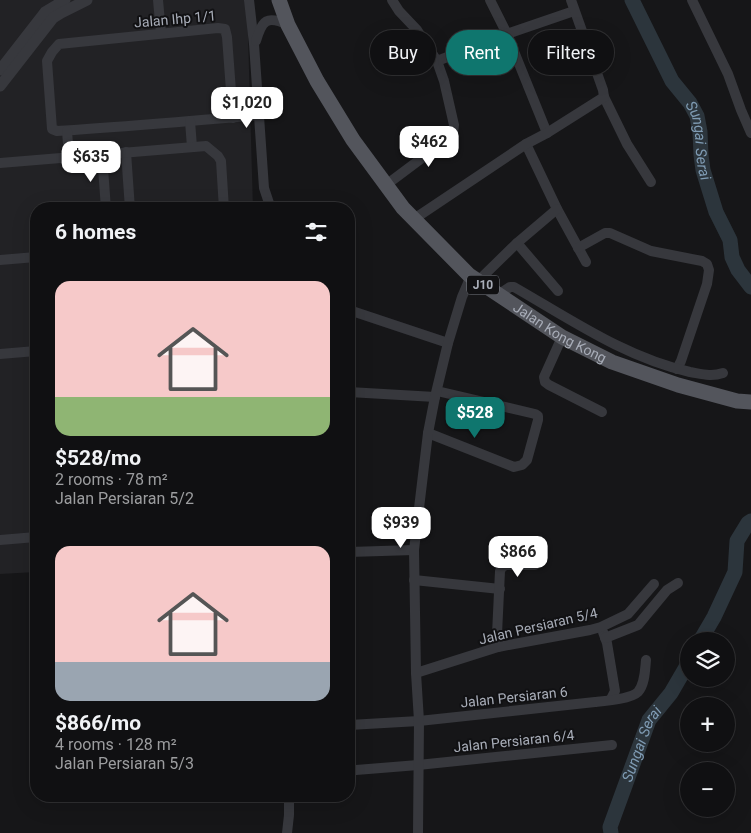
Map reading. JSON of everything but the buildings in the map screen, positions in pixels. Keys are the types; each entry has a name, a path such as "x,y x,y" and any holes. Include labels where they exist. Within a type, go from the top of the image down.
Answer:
{"main road":[{"name":"Jalan Kong Kong","path":"279,0 288,25 317,81 352,140 403,208 474,279 562,337 612,362 678,385 737,401 751,402"},
{"name":"Jalan Kong Kong","path":"290,0 297,21 304,54"}],"street":[{"path":"0,70 45,12 65,0"},
{"path":"0,86 53,18 87,0"},
{"path":"158,0 160,33"},
{"path":"249,0 264,188 269,202"},
{"path":"386,185 450,137 453,133 454,124 450,102 437,61 416,30 392,0"},
{"path":"490,0 505,30"},
{"path":"571,0 604,97 628,144 651,182"},
{"path":"692,0 728,74 751,133"},
{"path":"518,30 574,11"},
{"path":"254,44 262,24 268,20 274,19 288,25"},
{"name":"Jalan Ihp 1/1","path":"67,131 57,132 52,129 47,61 59,44 218,28 225,29 227,37 233,118"},
{"path":"437,61 446,58"},
{"path":"518,61 547,133"},
{"path":"414,219 526,144 604,97"},
{"path":"69,157 67,131 259,115"},
{"path":"190,121 192,147"},
{"path":"526,144 556,209 586,262"},
{"path":"0,163 206,146 221,161 224,202"},
{"path":"126,152 130,202"},
{"path":"102,154 105,202"},
{"path":"418,833 419,721 416,673 414,550 428,433 436,394 448,343 462,297 474,279 556,209"},
{"path":"578,248 605,233 610,233 652,251 702,261 707,264 709,270 707,284 677,369"},
{"path":"517,243 558,291"},
{"path":"0,260 30,258"},
{"path":"498,295 510,287 514,287 608,341 631,352 677,369 712,376 723,373"},
{"path":"355,312 448,343"},
{"path":"562,337 544,377 545,382 602,412"},
{"path":"0,354 30,352"},
{"path":"355,392 436,394 538,416 527,460 522,465 514,467 428,433"},
{"path":"0,540 30,538"},
{"path":"355,552 414,550"},
{"path":"498,647 500,572 502,567 506,565 535,565"},
{"path":"414,580 500,589"},
{"path":"605,638 638,625 667,590 678,583"},
{"name":"Jalan Persiaran 5/4","path":"416,673 498,647 590,630 601,626 628,614 654,584"},
{"path":"601,626 615,691 612,699"},
{"name":"Jalan Persiaran 6","path":"355,725 419,721 594,702 632,695 638,692 643,679 646,660"},
{"name":"Jalan Persiaran 6/4","path":"355,770 612,745"},
{"path":"287,833 289,802"}],"shaded area":[{"path":"0,0 247,0 253,202 30,202 30,572 0,574"}],"waterway":[{"name":"Sungai Serai","path":"632,0 672,81 690,103 697,116 703,170 716,212 730,240 732,257 738,270 751,287"},
{"name":"Sungai Serai","path":"705,632 735,572 737,541 751,521"},
{"name":"Sungai Serai","path":"611,833 610,827 649,720 671,693 680,678"}]}
